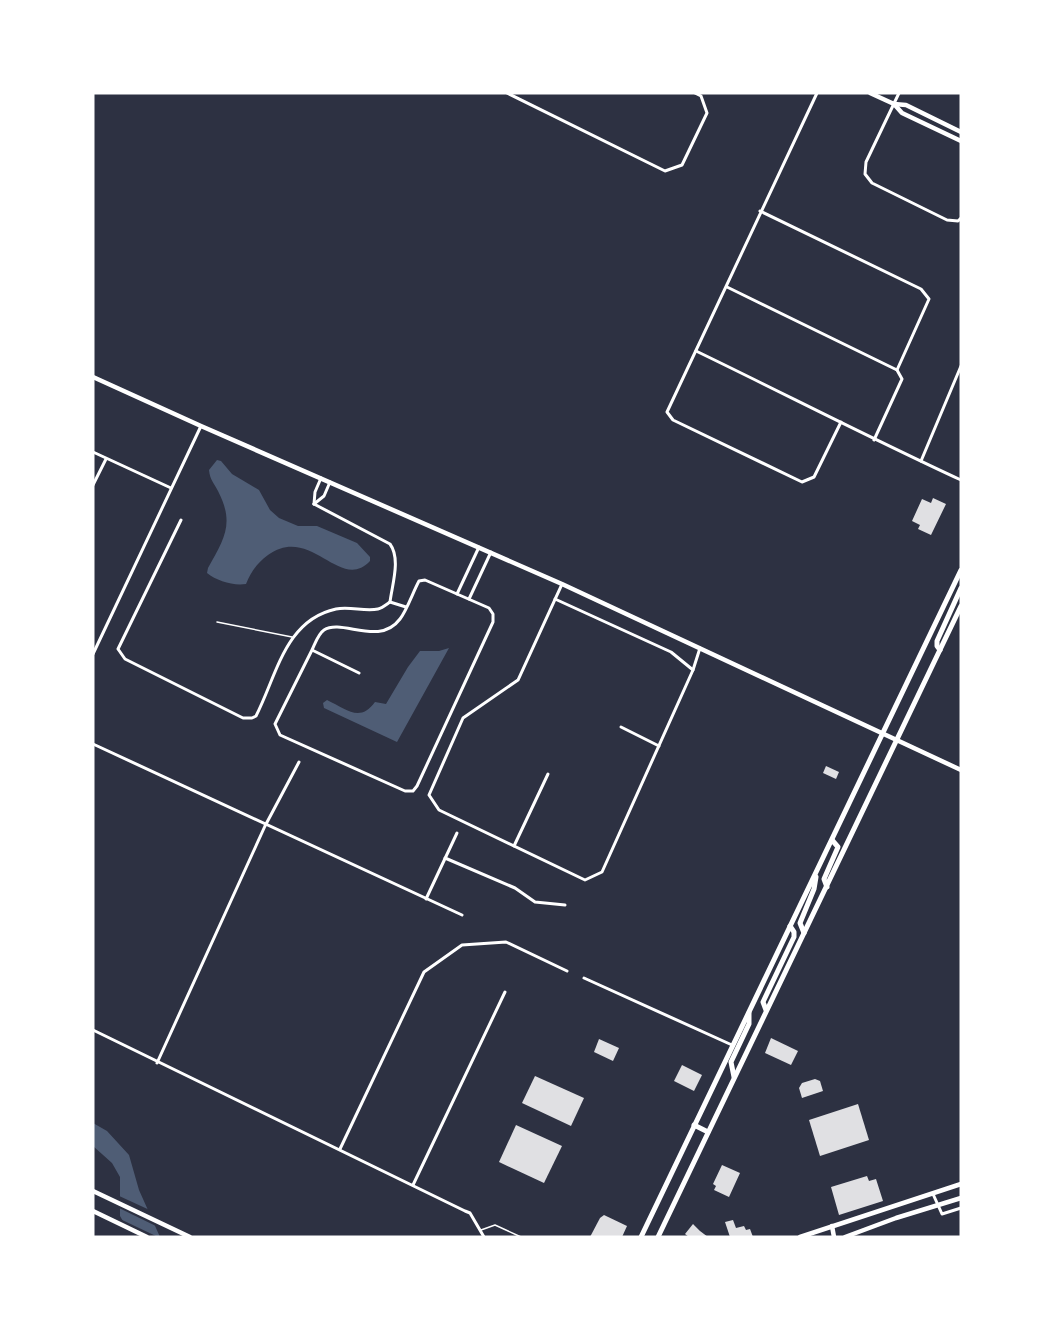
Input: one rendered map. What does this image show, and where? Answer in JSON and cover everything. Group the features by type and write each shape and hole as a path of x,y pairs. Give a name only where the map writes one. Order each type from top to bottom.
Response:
{"main road":[{"path":"641,1237 961,570"},
{"path":"940,650 937,641 961,587 956,580"},
{"path":"658,1237 961,606"},
{"path":"827,887 824,879 838,847 832,840"},
{"path":"804,933 800,923 814,890 816,872"},
{"path":"766,1010 763,1002 794,937 790,926"},
{"path":"734,1077 731,1062 749,1024 749,1011"},
{"path":"694,1125 708,1131"}],"street":[{"path":"507,93 665,171 682,165 707,113 701,96 695,93"},
{"path":"817,93 667,412 673,420 802,482 814,477 841,422"},
{"path":"870,93 894,104 906,105 961,132"},
{"path":"899,93 866,162 865,174 872,183 947,220 958,221 961,218"},
{"path":"894,104 902,113 961,141"},
{"path":"760,211 921,289 929,299 897,369"},
{"path":"727,287 897,369 902,379 874,440"},
{"path":"696,351 874,440 961,480"},
{"path":"921,462 961,366"},
{"path":"93,377 562,584 961,770"},
{"path":"93,654 201,426"},
{"path":"93,452 171,488"},
{"path":"93,485 106,459"},
{"path":"314,504 315,492 321,478"},
{"path":"314,504 324,495 330,482"},
{"path":"314,504 390,544 395,550 396,559 390,602"},
{"path":"181,520 118,649 125,659 243,718 252,718 258,712 292,638 306,623 322,612 342,608 378,609 390,602 406,607"},
{"path":"457,594 479,547"},
{"path":"469,599 491,552"},
{"path":"425,580 457,594 489,608 493,614 493,622 413,791 405,791 280,735 275,724 322,631 329,628 380,632 388,629 400,619 419,581 425,580"},
{"path":"562,584 518,680 464,718 429,795 439,810 585,879 602,872 693,670 700,648"},
{"path":"555,599 671,652 693,670"},
{"path":"312,650 359,673"},
{"path":"621,728 659,746"},
{"path":"93,744 462,915"},
{"path":"157,1063 266,826 299,762"},
{"path":"514,846 548,774"},
{"path":"426,899 457,833"},
{"path":"445,858 515,888 535,902 565,905"},
{"path":"340,1149 424,972 462,945 506,942 567,971"},
{"path":"584,978 732,1045"},
{"path":"413,1185 505,992"},
{"path":"93,1030 470,1213 484,1237"},
{"path":"800,1237 961,1184"},
{"path":"93,1191 190,1237"},
{"path":"933,1194 942,1214 961,1208"},
{"path":"844,1237 961,1198"},
{"path":"93,1211 147,1237"},
{"path":"832,1226 834,1237"}],"lane":[{"path":"218,622 292,638"},
{"path":"480,1230 495,1225 521,1237"}],"water":[{"path":"217,460 221,461 232,474 259,490 270,510 279,518 298,526 317,526 357,543 370,557 370,561 359,569 347,569 298,547 283,548 261,561 246,584 231,584 211,576 207,573 208,568 223,540 227,522 223,503 209,470"},
{"path":"449,648 397,742 324,708 323,703 327,700 358,713 364,712 375,702 386,704 420,651 439,651"},
{"path":"93,1123 107,1131 129,1155 139,1190 160,1237 132,1237 120,1216 120,1177 112,1163 93,1146"}],"pier":[{"path":"117,1195 154,1212 160,1228 117,1207"},
{"path":"118,1218 158,1237 127,1235"}],"building":[{"path":"933,498 946,504 931,535 918,529 920,525 912,521 922,499 931,503"},
{"path":"826,766 839,772 836,779 823,773"},
{"path":"771,1038 798,1051 791,1065 765,1053"},
{"path":"599,1039 619,1048 613,1061 594,1052"},
{"path":"682,1065 702,1075 694,1091 674,1081"},
{"path":"535,1076 584,1098 571,1126 522,1103"},
{"path":"815,1079 820,1081 823,1091 802,1098 799,1088 802,1083"},
{"path":"858,1104 869,1140 820,1156 809,1120"},
{"path":"516,1125 562,1146 544,1183 499,1162"},
{"path":"722,1165 740,1173 729,1197 714,1190 716,1186 713,1184"},
{"path":"867,1176 869,1181 876,1179 883,1201 839,1215 831,1187"},
{"path":"604,1215 627,1226 622,1237 590,1237"},
{"path":"733,1220 736,1228 744,1226 746,1230 750,1229 753,1237 730,1237 725,1222"},
{"path":"693,1224 708,1237 689,1237 685,1234"}]}
